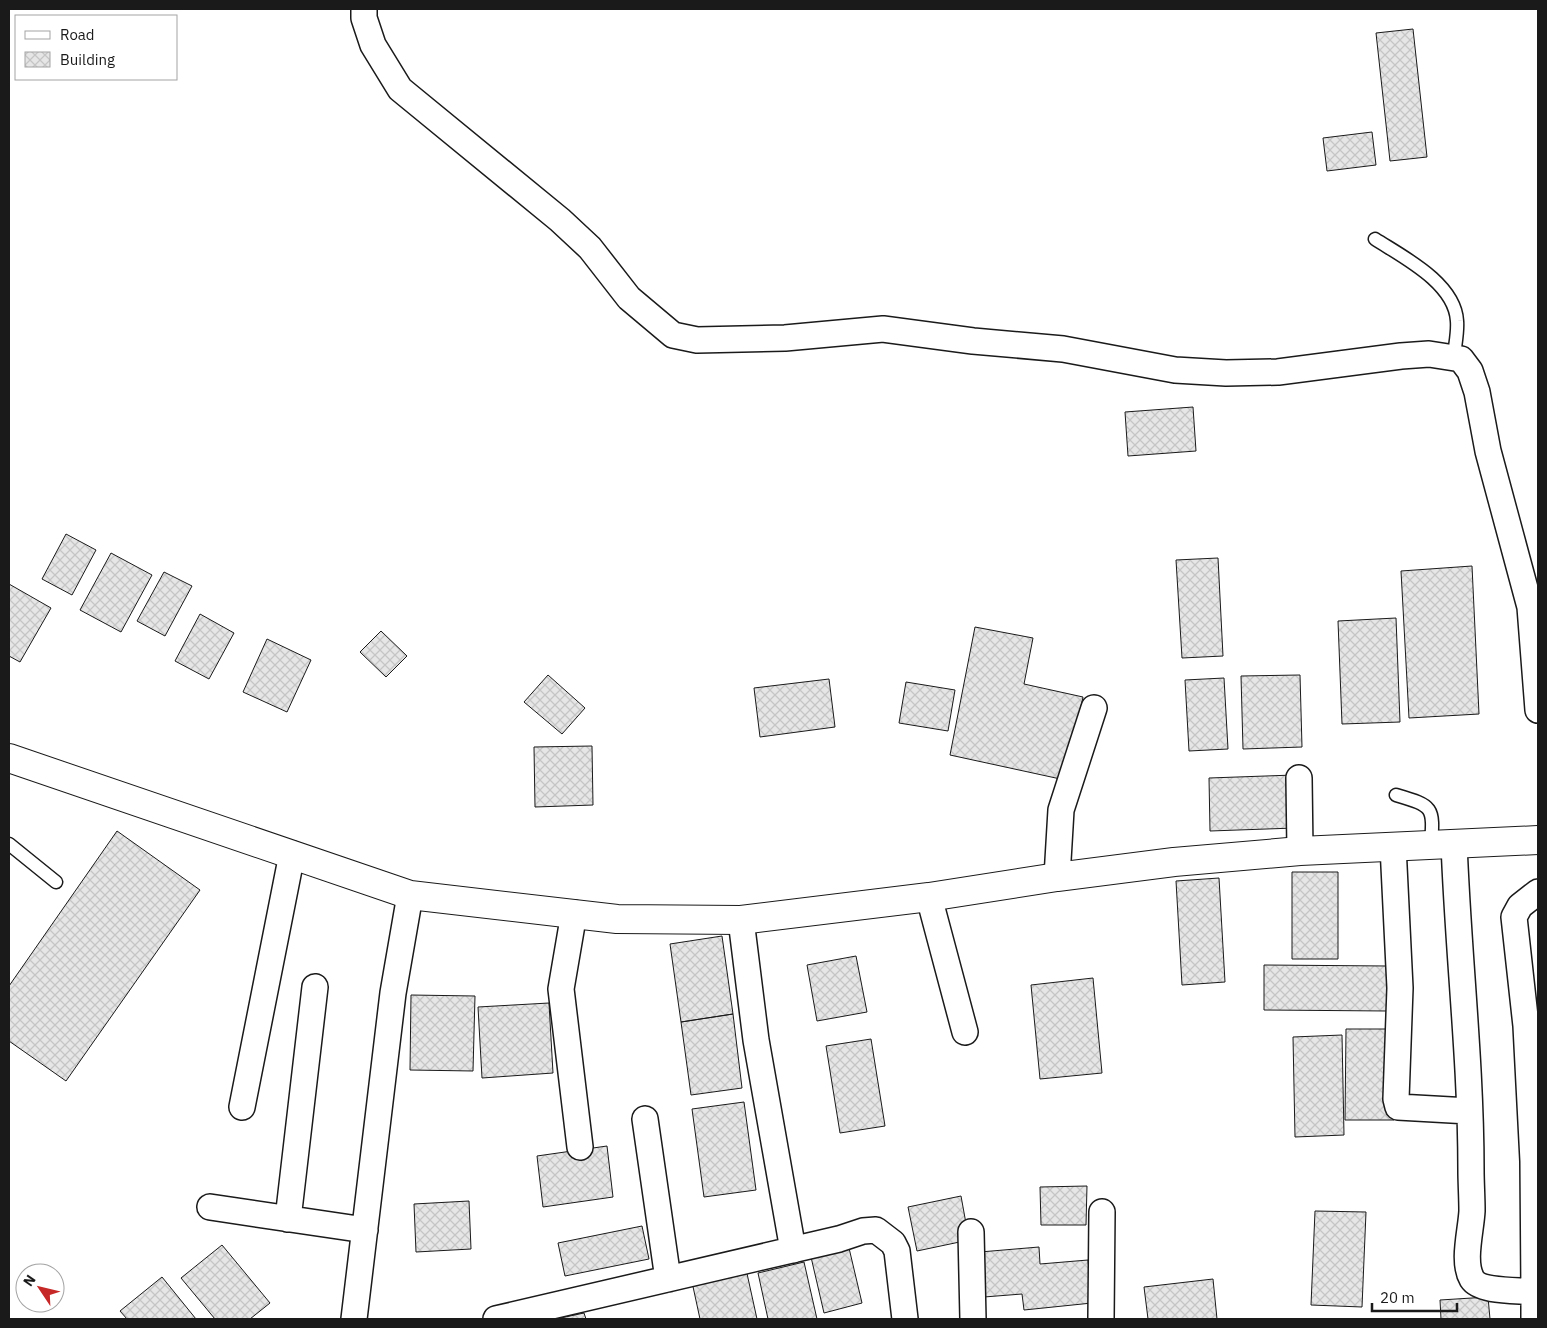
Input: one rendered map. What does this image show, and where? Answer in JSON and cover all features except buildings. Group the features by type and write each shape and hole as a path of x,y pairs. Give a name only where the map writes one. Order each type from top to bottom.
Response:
{"street":[{"path":"364,9 364,18 373,45 400,89 560,220 590,248 630,298 673,335 697,340 785,338 883,329 973,341 1063,349 1175,370 1226,372 1278,372 1401,356 1454,356 1461,359 1470,371 1477,392 1488,451 1534,607 1538,710"},
{"path":"1057,877 1061,810 1094,708"},
{"path":"9,758 410,895 617,919 741,920 929,897 1057,877 1174,862 1300,851 1538,840"},
{"path":"1299,778 1300,851"},
{"path":"1443,844 1457,936 1469,1111 1472,1202 1468,1260 1470,1273 1473,1280 1480,1286 1534,1292"},
{"path":"1393,846 1400,988 1396,1099 1398,1107 1469,1111"},
{"path":"242,1107 292,854"},
{"path":"1534,1319 1532,1142 1526,1026 1514,917 1520,906 1538,892"},
{"path":"336,1319 355,1311 393,993 410,895"},
{"path":"929,897 965,1032"},
{"path":"574,913 561,989 580,1147"},
{"path":"741,920 756,1040 793,1250"},
{"path":"288,1219 315,988"},
{"path":"645,1119 668,1279"},
{"path":"210,1207 365,1230"},
{"path":"1101,1319 1102,1212"},
{"path":"496,1319 793,1250 863,1231 876,1230 886,1236 898,1251 905,1319"},
{"path":"970,1232 973,1319"}],"lane":[{"path":"1375,239 1424,270 1447,294 1457,320 1454,356"},
{"path":"1396,795 1422,803 1429,809 1443,844"},
{"path":"9,844 56,882"}]}
